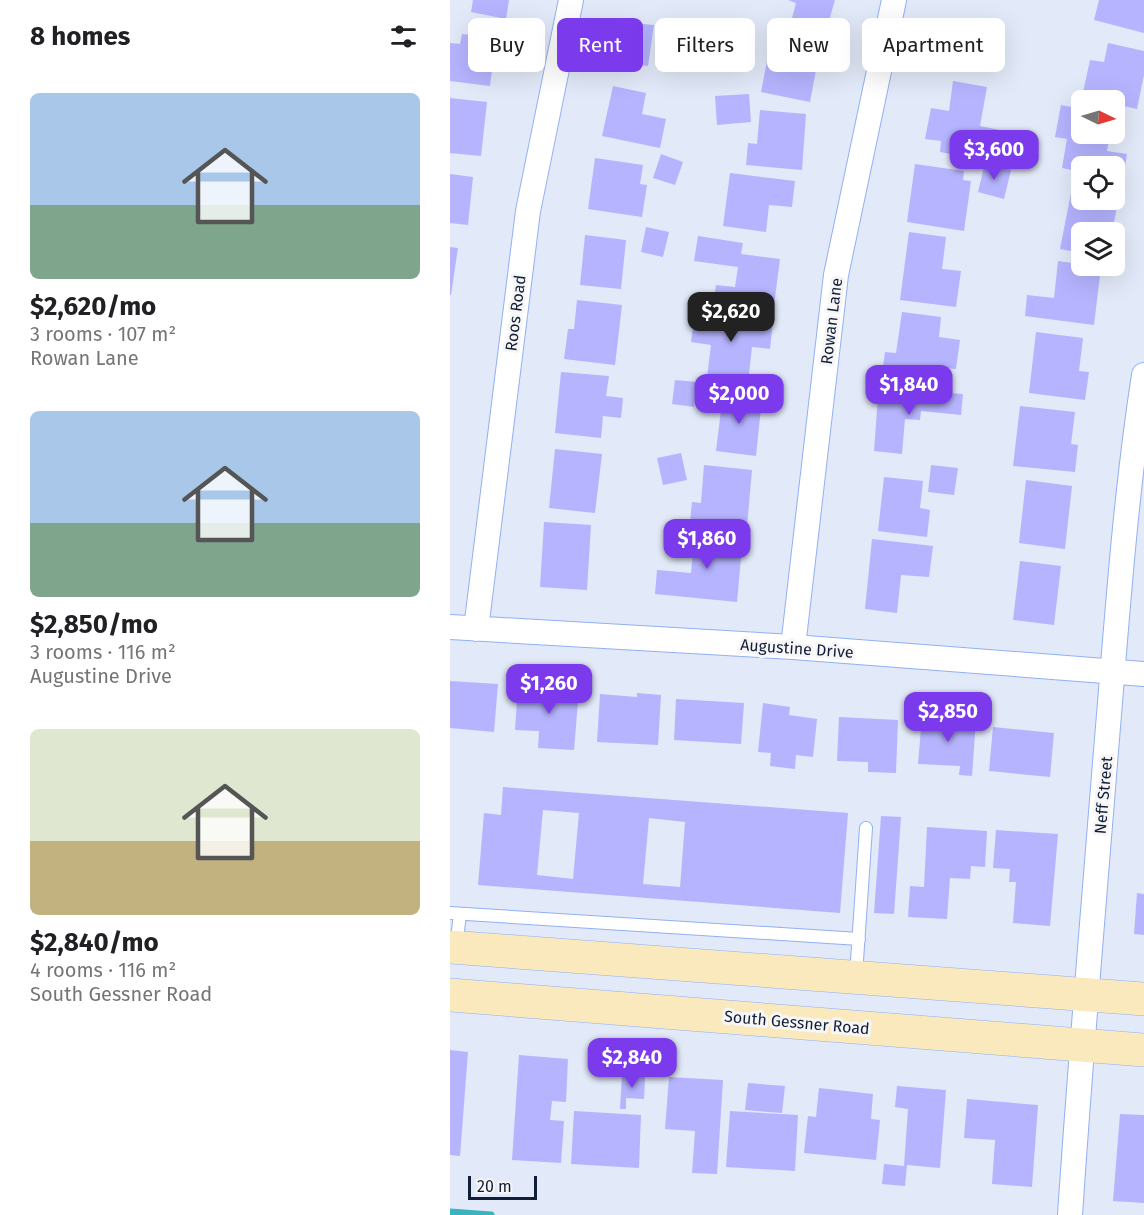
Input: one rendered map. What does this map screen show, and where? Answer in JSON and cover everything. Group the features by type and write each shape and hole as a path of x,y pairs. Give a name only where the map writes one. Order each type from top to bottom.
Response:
{"main road":[{"path":"453,947 1144,999"},
{"name":"South Gessner Road","path":"450,995 1144,1050"}],"street":[{"name":"Roos Road","path":"476,629 528,211 571,0"},
{"name":"Rowan Lane","path":"793,647 836,275 894,0"},
{"name":"Neff Street","path":"1070,1215 1081,1045 1113,671 1133,448 1144,375"},
{"name":"Augustine Drive","path":"450,627 793,647 1144,674"}],"lane":[{"path":"856,976 867,828"},
{"path":"453,947 455,913 859,939"}],"building":[{"path":"473,0 509,0 506,18 471,12"},
{"path":"788,0 835,0 830,18 792,18 796,3"},
{"path":"1099,0 1144,0 1144,33 1094,20"},
{"path":"643,24 654,25 648,66 643,65"},
{"path":"462,34 468,35 468,72 492,72 490,86 450,81 450,43 460,44"},
{"path":"1108,43 1144,51 1144,75 1137,109 1125,106 1125,90 1084,90 1090,60 1104,62"},
{"path":"767,61 767,72 816,72 810,102 761,92"},
{"path":"953,81 987,87 980,126 1010,132 1005,164 940,152 941,141 925,139 931,108 949,111"},
{"path":"613,86 646,93 642,114 666,119 660,148 602,136"},
{"path":"749,94 751,122 717,125 715,96"},
{"path":"450,98 487,102 481,156 450,153"},
{"path":"1061,105 1071,107 1071,144 1108,144 1107,151 1127,154 1125,166 1125,156 1071,156 1071,170 1062,168 1067,139 1055,137"},
{"path":"760,110 806,114 802,170 746,165 748,143 757,144"},
{"path":"661,154 683,162 675,185 653,178"},
{"path":"595,158 643,165 640,184 647,185 642,217 588,209"},
{"path":"985,163 1011,170 1004,199 978,192"},
{"path":"915,164 964,171 963,180 971,181 964,231 907,222"},
{"path":"730,173 795,181 792,207 769,205 766,232 723,226"},
{"path":"450,174 473,177 468,225 450,223"},
{"path":"1071,193 1071,210 1116,210 1114,222 1071,222 1071,251 1060,249"},
{"path":"646,227 669,232 663,257 641,252"},
{"path":"909,232 946,237 942,269 961,271 956,307 900,300"},
{"path":"585,235 626,240 621,289 580,285"},
{"path":"698,236 743,243 741,254 780,259 773,313 713,305 716,285 735,287 738,267 694,261"},
{"path":"450,247 458,248 451,295 450,295"},
{"path":"1058,261 1071,263 1071,276 1100,276 1094,325 1025,316 1027,295 1054,298"},
{"path":"577,300 622,305 615,365 564,359 568,329 574,329"},
{"path":"695,311 773,321 770,349 752,347 748,383 707,377 711,345 691,342"},
{"path":"902,312 941,317 939,337 960,340 956,369 945,368 944,382 882,374 885,352 896,353"},
{"path":"1036,332 1083,338 1079,371 1089,372 1085,400 1029,393"},
{"path":"561,372 609,376 606,396 623,398 621,418 603,416 601,438 555,433"},
{"path":"675,380 697,382 694,407 672,404"},
{"path":"924,391 963,394 961,415 921,411 920,420 905,419 902,454 874,451 878,396 923,400"},
{"path":"723,394 762,398 756,456 716,451"},
{"path":"1020,406 1075,412 1071,444 1078,445 1075,472 1013,466"},
{"path":"555,449 602,454 595,513 549,508"},
{"path":"681,453 687,480 663,485 657,458"},
{"path":"704,465 752,470 747,527 690,522 692,502 701,503"},
{"path":"931,465 958,468 954,495 928,492"},
{"path":"884,477 923,481 920,508 930,510 927,537 878,531"},
{"path":"1026,480 1072,486 1065,549 1019,543"},
{"path":"544,522 591,525 587,590 540,587"},
{"path":"695,531 743,536 737,602 655,594 657,570 691,573"},
{"path":"872,539 933,546 929,577 901,575 897,613 865,609"},
{"path":"1020,561 1061,566 1054,625 1013,620"},
{"path":"450,681 498,684 494,732 450,728"},
{"path":"518,685 579,689 574,750 538,748 539,731 515,730"},
{"path":"637,693 661,695 658,745 597,742 600,694 637,697"},
{"path":"676,699 744,703 741,744 674,740"},
{"path":"763,703 790,707 789,715 817,719 813,757 796,755 795,769 770,766 771,753 758,752"},
{"path":"922,716 976,720 972,776 959,775 960,766 918,764"},
{"path":"839,717 898,720 896,773 868,772 868,762 837,761"},
{"path":"993,727 1054,733 1050,777 989,771"},
{"path":"503,787 848,813 840,913 478,885 484,813 501,815","holes":["543,810 579,813 573,879 537,875","649,818 685,822 680,887 643,884"]},
{"path":"881,816 901,817 894,914 874,913"},
{"path":"927,827 987,831 985,867 971,866 970,879 950,878 947,919 908,917 910,886 924,887"},
{"path":"996,830 1058,834 1050,926 1013,923 1016,882 1009,882 1010,869 993,868"},
{"path":"1137,893 1144,894 1144,935 1134,934"},
{"path":"450,1050 468,1052 460,1156 450,1155"},
{"path":"519,1055 568,1059 566,1102 552,1101 550,1120 564,1121 561,1163 512,1160"},
{"path":"622,1075 645,1077 644,1099 626,1098 626,1109 620,1109"},
{"path":"669,1077 723,1080 717,1174 692,1173 695,1131 665,1129"},
{"path":"748,1083 785,1086 782,1113 745,1110"},
{"path":"897,1086 946,1090 940,1168 907,1165 905,1186 882,1184 884,1164 904,1166 908,1109 895,1107"},
{"path":"819,1088 873,1094 871,1119 880,1120 876,1160 804,1153 808,1116 816,1117"},
{"path":"967,1099 1038,1105 1032,1187 992,1184 995,1140 964,1138"},
{"path":"574,1111 641,1115 639,1168 571,1164"},
{"path":"730,1111 798,1115 795,1171 726,1167"},
{"path":"1120,1114 1144,1115 1144,1203 1113,1201"}],"waterway":[{"path":"450,1212 491,1215"}]}
